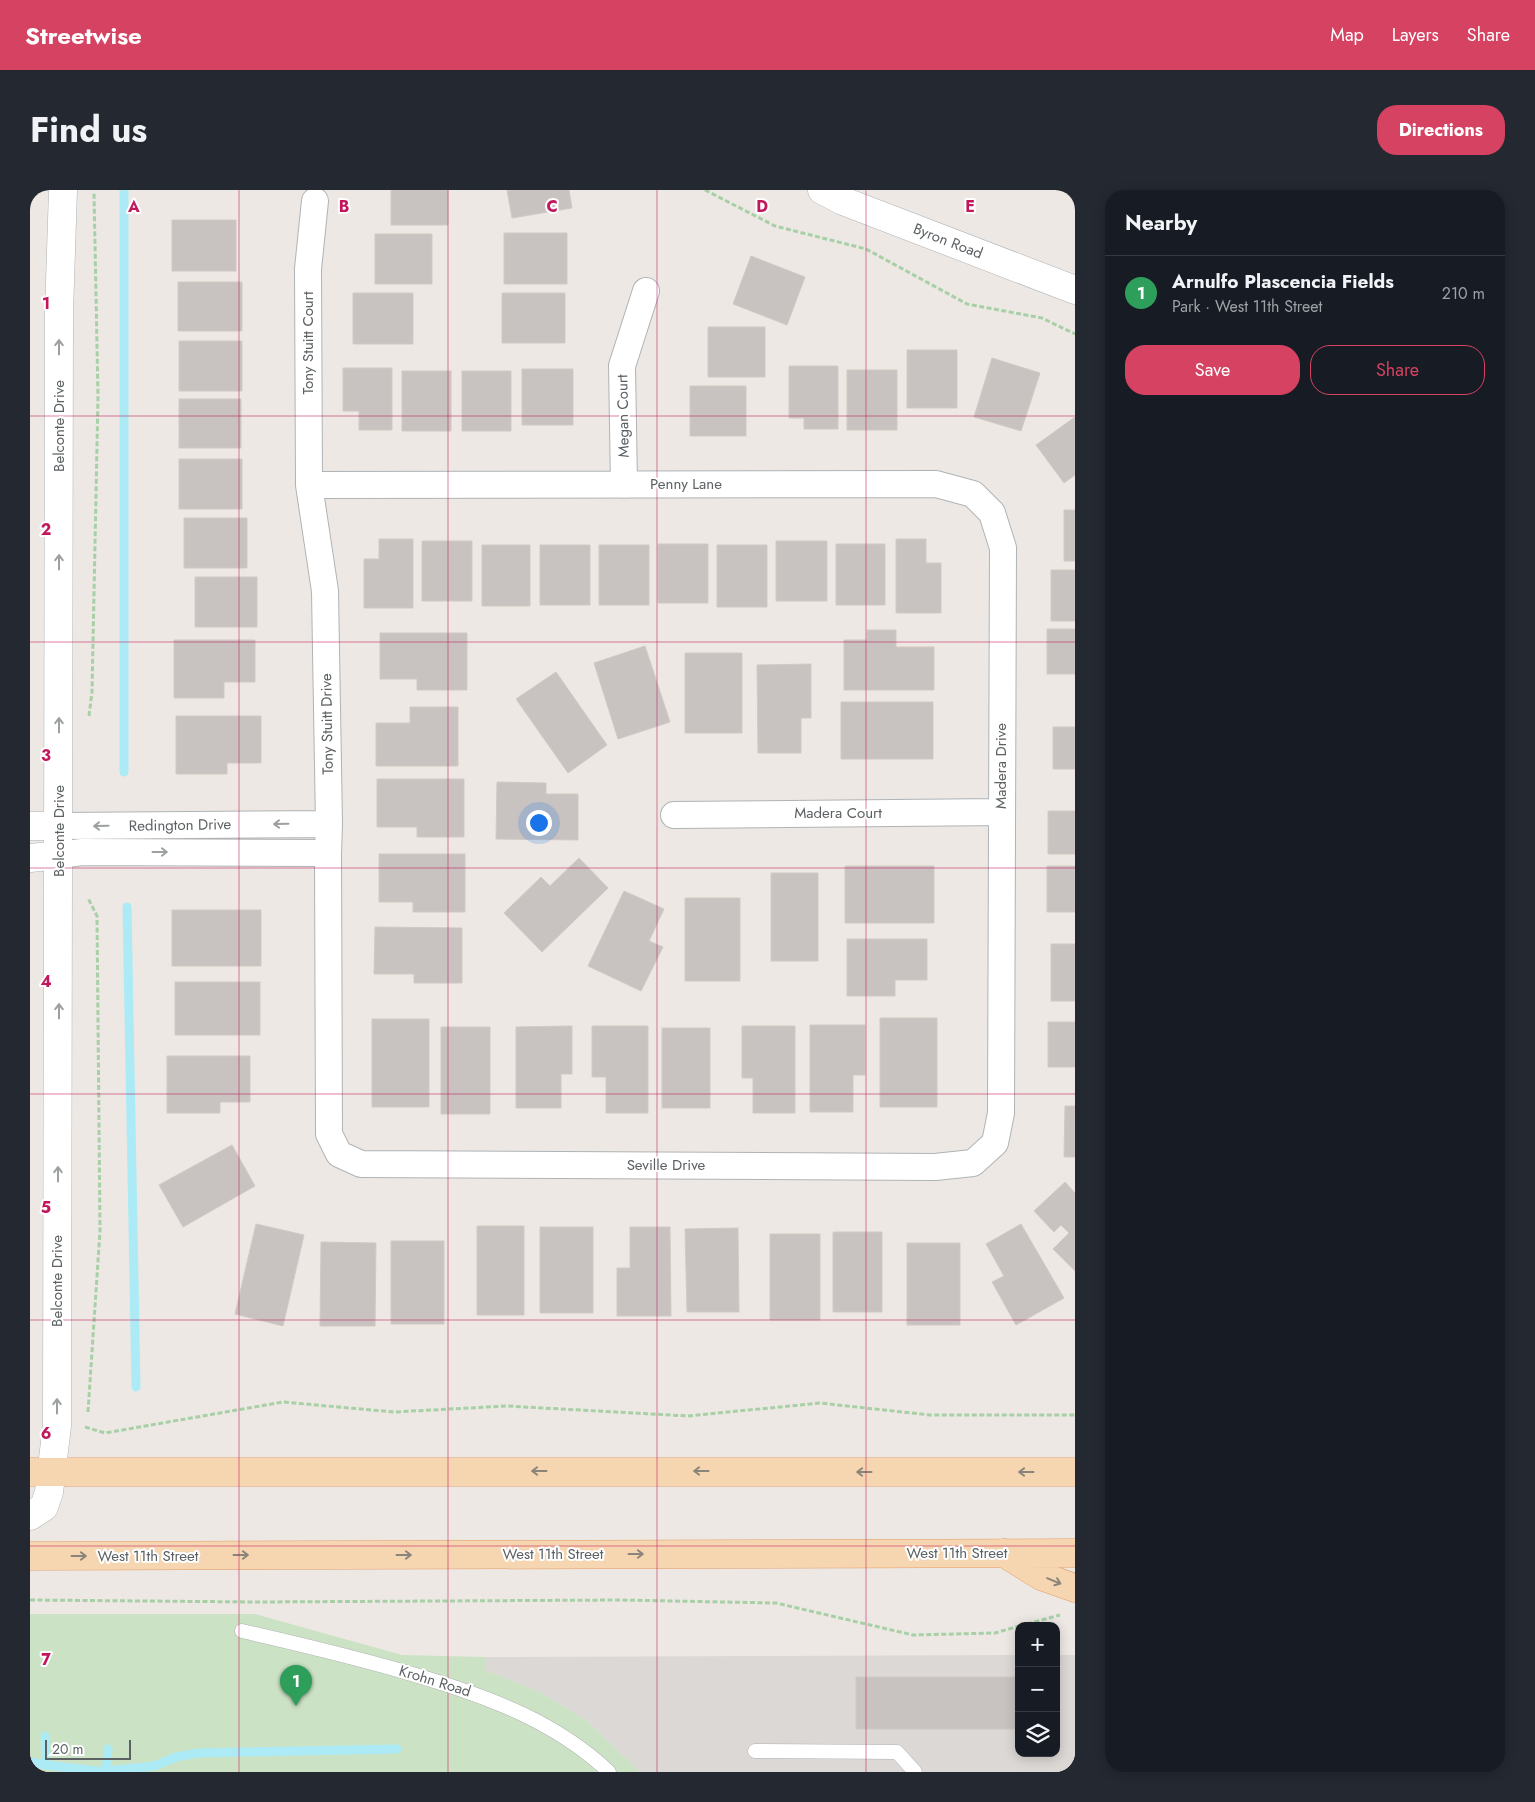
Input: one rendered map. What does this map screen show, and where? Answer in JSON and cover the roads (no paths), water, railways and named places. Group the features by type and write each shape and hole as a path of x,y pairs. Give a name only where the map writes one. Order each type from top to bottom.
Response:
{"main road":[{"name":"Belconte Drive","path":"30,1516 44,1507 49,1492 40,1472 57,1426 58,312 63,190"},
{"name":"Byron Road","path":"822,190 843,201 1075,290"},
{"name":"Redington Drive","path":"30,826 58,826"},
{"name":"Redington Drive","path":"30,858 59,855"},
{"path":"40,1472 1075,1472"},
{"path":"1004,1553 1041,1576 1075,1588"},
{"name":"West 11th Street","path":"30,1556 1075,1553"}],"street":[{"name":"Tony Stuitt Court","path":"309,484 308,269 315,201"},
{"name":"Megan Court","path":"624,484 622,366 646,291"},
{"name":"Penny Lane","path":"309,484 936,484 973,494 992,513 1003,548 1003,572"},
{"name":"Tony Stuitt Drive","path":"309,484 324,591 330,824 328,853 329,965"},
{"name":"Madera Drive","path":"1001,960 1003,572"},
{"name":"Madera Court","path":"674,815 1001,812"},
{"name":"Redington Drive","path":"58,826 330,824"},
{"name":"Redington Drive","path":"59,855 82,852 328,853"},
{"name":"Seville Drive","path":"329,965 330,1134 339,1154 361,1164 935,1167 973,1162 995,1143 1001,1113 1001,960"}],"lane":[{"name":"Krohn Road","path":"242,1632 358,1658 478,1694 540,1721 598,1761 609,1772"},
{"path":"755,1751 897,1752 915,1772"}],"waterway":[{"path":"124,190 124,772"},
{"path":"127,907 136,1387"},
{"path":"45,1736 46,1765 106,1772"},
{"path":"108,1749 106,1771 154,1766 176,1757 198,1753 397,1749"},
{"path":"30,1762 46,1765"}],"place":[{"name":"Arnulfo Plascencia Fields","path":"296,1706"}]}
